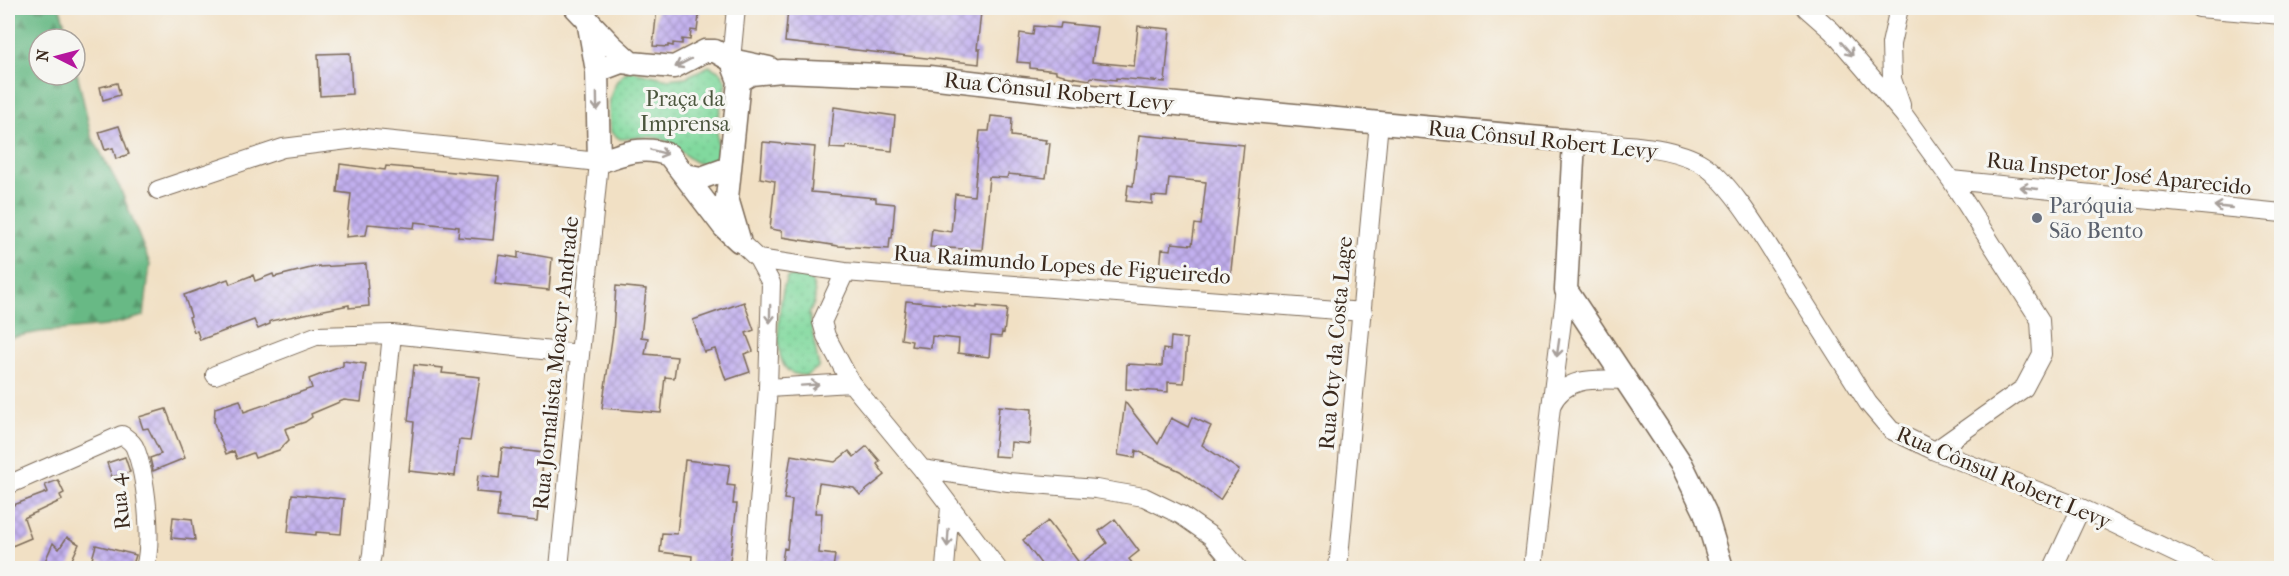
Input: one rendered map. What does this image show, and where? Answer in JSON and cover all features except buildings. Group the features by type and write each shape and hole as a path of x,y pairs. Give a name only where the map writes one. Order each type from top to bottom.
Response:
{"street":[{"path":"736,8 731,60 739,81 727,198 739,241"},
{"path":"1806,8 1832,31 1904,115 1951,180 2040,320 2042,354 2024,388 1935,450"},
{"path":"1899,8 1891,44 1892,79 1904,115"},
{"path":"2199,8 2282,15"},
{"path":"582,14 632,64"},
{"path":"582,14 597,71 599,162"},
{"path":"597,71 621,62 674,67 705,51 715,51 731,60"},
{"name":"Rua Cônsul Robert Levy","path":"731,60 782,71"},
{"name":"Rua Cônsul Robert Levy","path":"739,81 751,74 782,71 929,77 1093,96 1637,145 1682,155 1698,161 1712,171 1746,212 1868,403 1891,430 2080,508 2208,568"},
{"name":"Rua Oty da Costa Lage","path":"1338,568 1379,122"},
{"path":"597,134 624,152"},
{"path":"158,190 283,148 364,138 599,162 624,152 656,150 669,155 724,227 758,259 771,283 768,388 754,568"},
{"path":"1533,568 1566,290 1574,141"},
{"name":"Rua Jornalista Moacyr Andrade","path":"559,568 599,162"},
{"path":"685,175 701,178 729,168"},
{"name":"Rua Inspetor José Aparecido","path":"1951,180 2282,213"},
{"name":"Rua Raimundo Lopes de Figueiredo","path":"758,259 844,272 1363,312"},
{"path":"844,272 822,322 826,336 852,383 922,469 997,568"},
{"path":"1566,290 1670,446 1695,488 1705,512 1718,562"},
{"path":"369,568 392,334"},
{"path":"215,375 316,336 392,334 580,354"},
{"path":"1551,407 1556,394 1573,384 1596,379 1626,380"},
{"path":"768,388 852,383"},
{"name":"Rua 4","path":"8,485 122,435 134,445 146,491 148,556 145,568"},
{"path":"922,469 1008,482 1096,489 1144,497 1181,515 1211,536 1238,568"},
{"path":"945,568 950,507"},
{"path":"2054,568 2080,508"}],"green space":[{"path":"8,8 60,8 66,27 27,27 27,87 80,87 91,135 120,188 150,264 144,316 106,326 40,332 8,338"},
{"name":"Praça da Imprensa","path":"709,66 722,73 726,83 717,124 718,159 713,165 697,163 670,143 658,138 620,139 611,132 610,97 616,82 629,70 668,79 686,77"},
{"path":"809,276 815,294 814,304 809,313 819,367 806,376 787,370 779,349 780,309 784,285 787,277"}],"place":[{"name":"Paróquia São Bento","path":"2037,218"}]}
